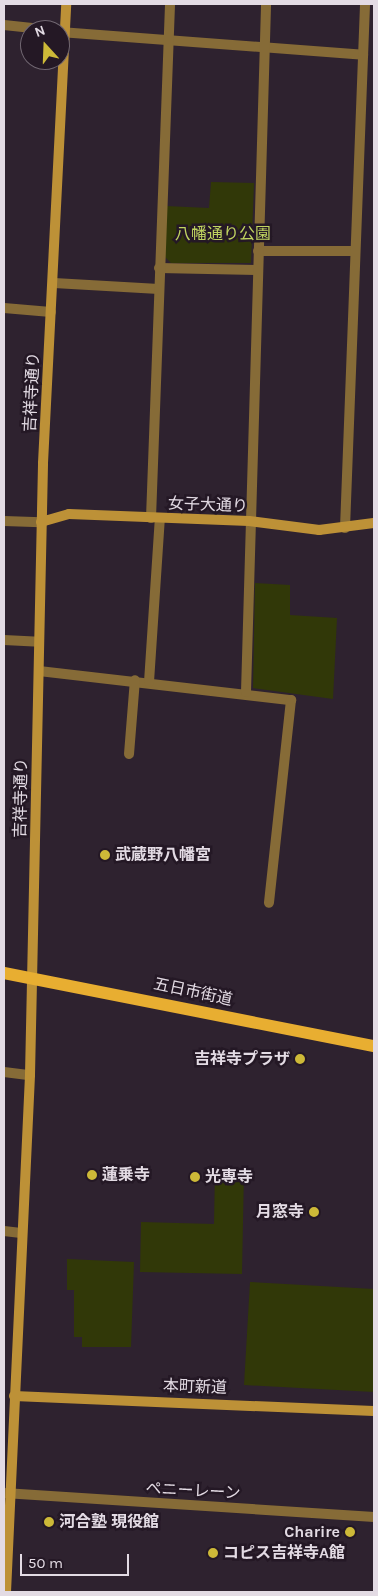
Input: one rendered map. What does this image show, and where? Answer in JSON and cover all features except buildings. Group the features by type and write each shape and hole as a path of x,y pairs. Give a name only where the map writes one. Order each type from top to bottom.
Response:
{"main road":[{"name":"吉祥寺通り","path":"64,20 66,4"},
{"name":"吉祥寺通り","path":"6,1592 7,1494 14,1396 30,1075 41,522 54,283 61,70"},
{"name":"女子大通り","path":"41,522 69,514 250,521 319,530 374,523"},
{"name":"五日市街道","path":"4,972 374,1046"},
{"name":"本町新道","path":"14,1396 374,1411"}],"street":[{"path":"149,682 155,518 158,289 170,4"},
{"path":"246,692 266,4"},
{"path":"345,528 352,251 365,4"},
{"path":"4,25 20,27"},
{"path":"70,34 363,55"},
{"path":"258,251 352,251"},
{"path":"159,268 257,270"},
{"path":"54,283 158,289"},
{"path":"4,308 51,312"},
{"path":"4,521 41,522"},
{"path":"4,640 40,642"},
{"path":"39,671 246,692 291,700 269,903"},
{"path":"129,754 135,680"},
{"path":"4,1072 30,1075"},
{"path":"4,1231 21,1233"},
{"name":"ペニーレーン","path":"7,1494 374,1518"}],"green space":[{"name":"八幡通り公園","path":"211,182 254,183 251,263 171,263 165,257 166,206 209,208"},
{"path":"255,583 290,585 290,615 337,618 333,699 253,688"},
{"path":"215,1169 244,1170 242,1274 140,1272 141,1222 214,1224"},
{"path":"67,1259 134,1262 131,1347 82,1347 82,1337 74,1337 74,1290 67,1290"},
{"path":"250,1282 374,1289 374,1392 244,1385"}],"place":[{"name":"武蔵野八幡宮","path":"105,855"},
{"name":"吉祥寺プラザ","path":"300,1059"},
{"name":"蓮乗寺","path":"92,1175"},
{"name":"光専寺","path":"195,1177"},
{"name":"月窓寺","path":"314,1212"},
{"name":"河合塾 現役館","path":"49,1522"},
{"name":"Charire","path":"350,1532"},
{"name":"コピス吉祥寺A館","path":"213,1553"}]}
